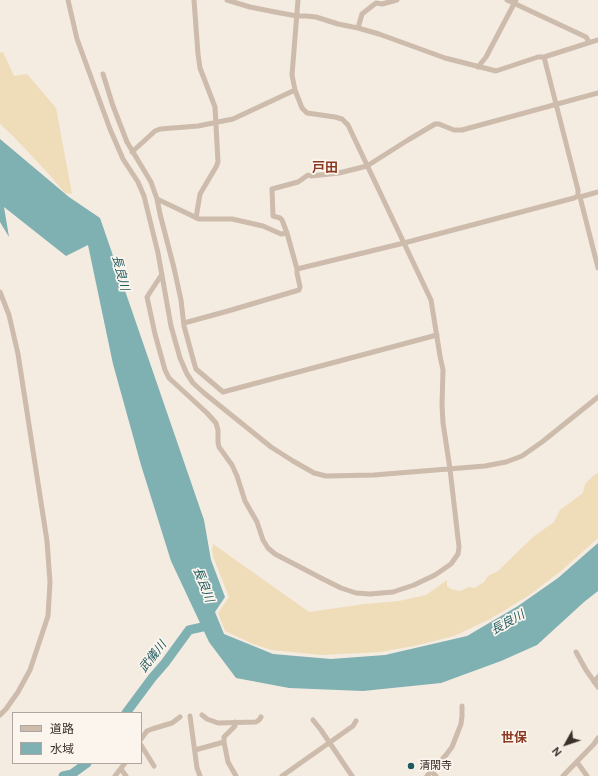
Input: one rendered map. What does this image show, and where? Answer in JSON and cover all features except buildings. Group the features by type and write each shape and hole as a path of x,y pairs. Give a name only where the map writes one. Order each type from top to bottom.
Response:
{"street":[{"path":"68,0 77,39 110,129 123,159 138,182 144,196 158,253 171,326 180,358 193,383 271,447 314,473 326,476 374,475 485,466 506,462 522,456 542,442 598,397"},
{"path":"194,0 200,68 215,107 218,162 200,194 196,218"},
{"path":"227,0 250,7 296,16 316,17 358,28 445,58 496,71 598,40"},
{"path":"162,274 147,297 165,370 169,378 207,412 216,423 219,447 238,476 245,501 257,522 268,548 276,554 321,578 356,594 393,592 428,579 451,564 458,554 459,547 443,423 443,370 431,300 348,125 342,119 307,113 302,108 295,90 292,75 298,0"},
{"path":"358,28 362,14 376,3 382,4 397,0"},
{"path":"506,0 516,2 586,37 589,42"},
{"path":"478,67 486,58 516,2"},
{"path":"544,57 598,268"},
{"path":"102,74 127,142 151,182 157,199 181,300 184,326 196,369 223,392 437,335"},
{"path":"132,152 156,130 198,126 233,119 295,90"},
{"path":"184,323 228,312 299,290 300,287 297,269 287,233 282,220 273,216 272,189 298,182 308,175 339,173 367,166 435,124 439,124 454,130 462,130 598,93"},
{"path":"297,269 404,243 598,192"},
{"path":"157,199 199,219 232,219 263,226 282,234 287,233"},
{"path":"0,292 9,315 18,354 47,541 50,582 48,616 30,670 18,692 0,715"},
{"path":"576,652 598,687"},
{"path":"594,682 598,677"},
{"path":"436,776 429,774 452,747 461,724 462,706"},
{"path":"202,715 207,719 218,723 256,722 261,717"},
{"path":"190,716 197,768 200,776"},
{"path":"142,738 147,731 172,723 180,717"},
{"path":"313,720 330,742 352,776"},
{"path":"283,776 353,726 356,721"},
{"path":"235,722 235,726 224,737 224,742 228,762 236,776"},
{"path":"563,776 598,738"},
{"path":"195,750 224,742"},
{"path":"142,747 154,766"},
{"path":"577,762 587,776"},
{"path":"115,776 124,764"},
{"path":"121,768 126,776"}],"sand":[{"path":"3,52 14,76 27,74 56,108 72,194 65,193 47,172 0,124 0,53"},
{"path":"598,473 598,538 561,571 528,596 490,619 454,636 414,646 380,652 321,655 272,650 253,644 225,631 218,613 229,597 214,559 212,551 213,544 309,612 399,601 426,595 447,580 447,586 451,589 460,591 469,587 475,588 484,582 488,576 498,571 533,537 554,522 560,510 583,493 585,484"}],"water":[{"name":"長良川","path":"0,139 69,197 100,218 204,520 211,560 225,597 215,612 224,634 273,654 331,659 385,655 467,636 518,606 558,578 598,543 598,591 537,645 501,661 441,683 363,691 289,688 236,678 209,642 171,561 141,465 113,364 88,245 66,256 4,207 9,237 0,222"}],"waterway":[{"name":"武儀川","path":"127,712 189,630 207,626"},
{"name":"武儀川","path":"63,776 72,774 86,764"}],"place":[{"name":"清閑寺","path":"411,766"}],"district":[{"name":"戸田","path":"325,169"},
{"name":"世保","path":"514,739"}]}
